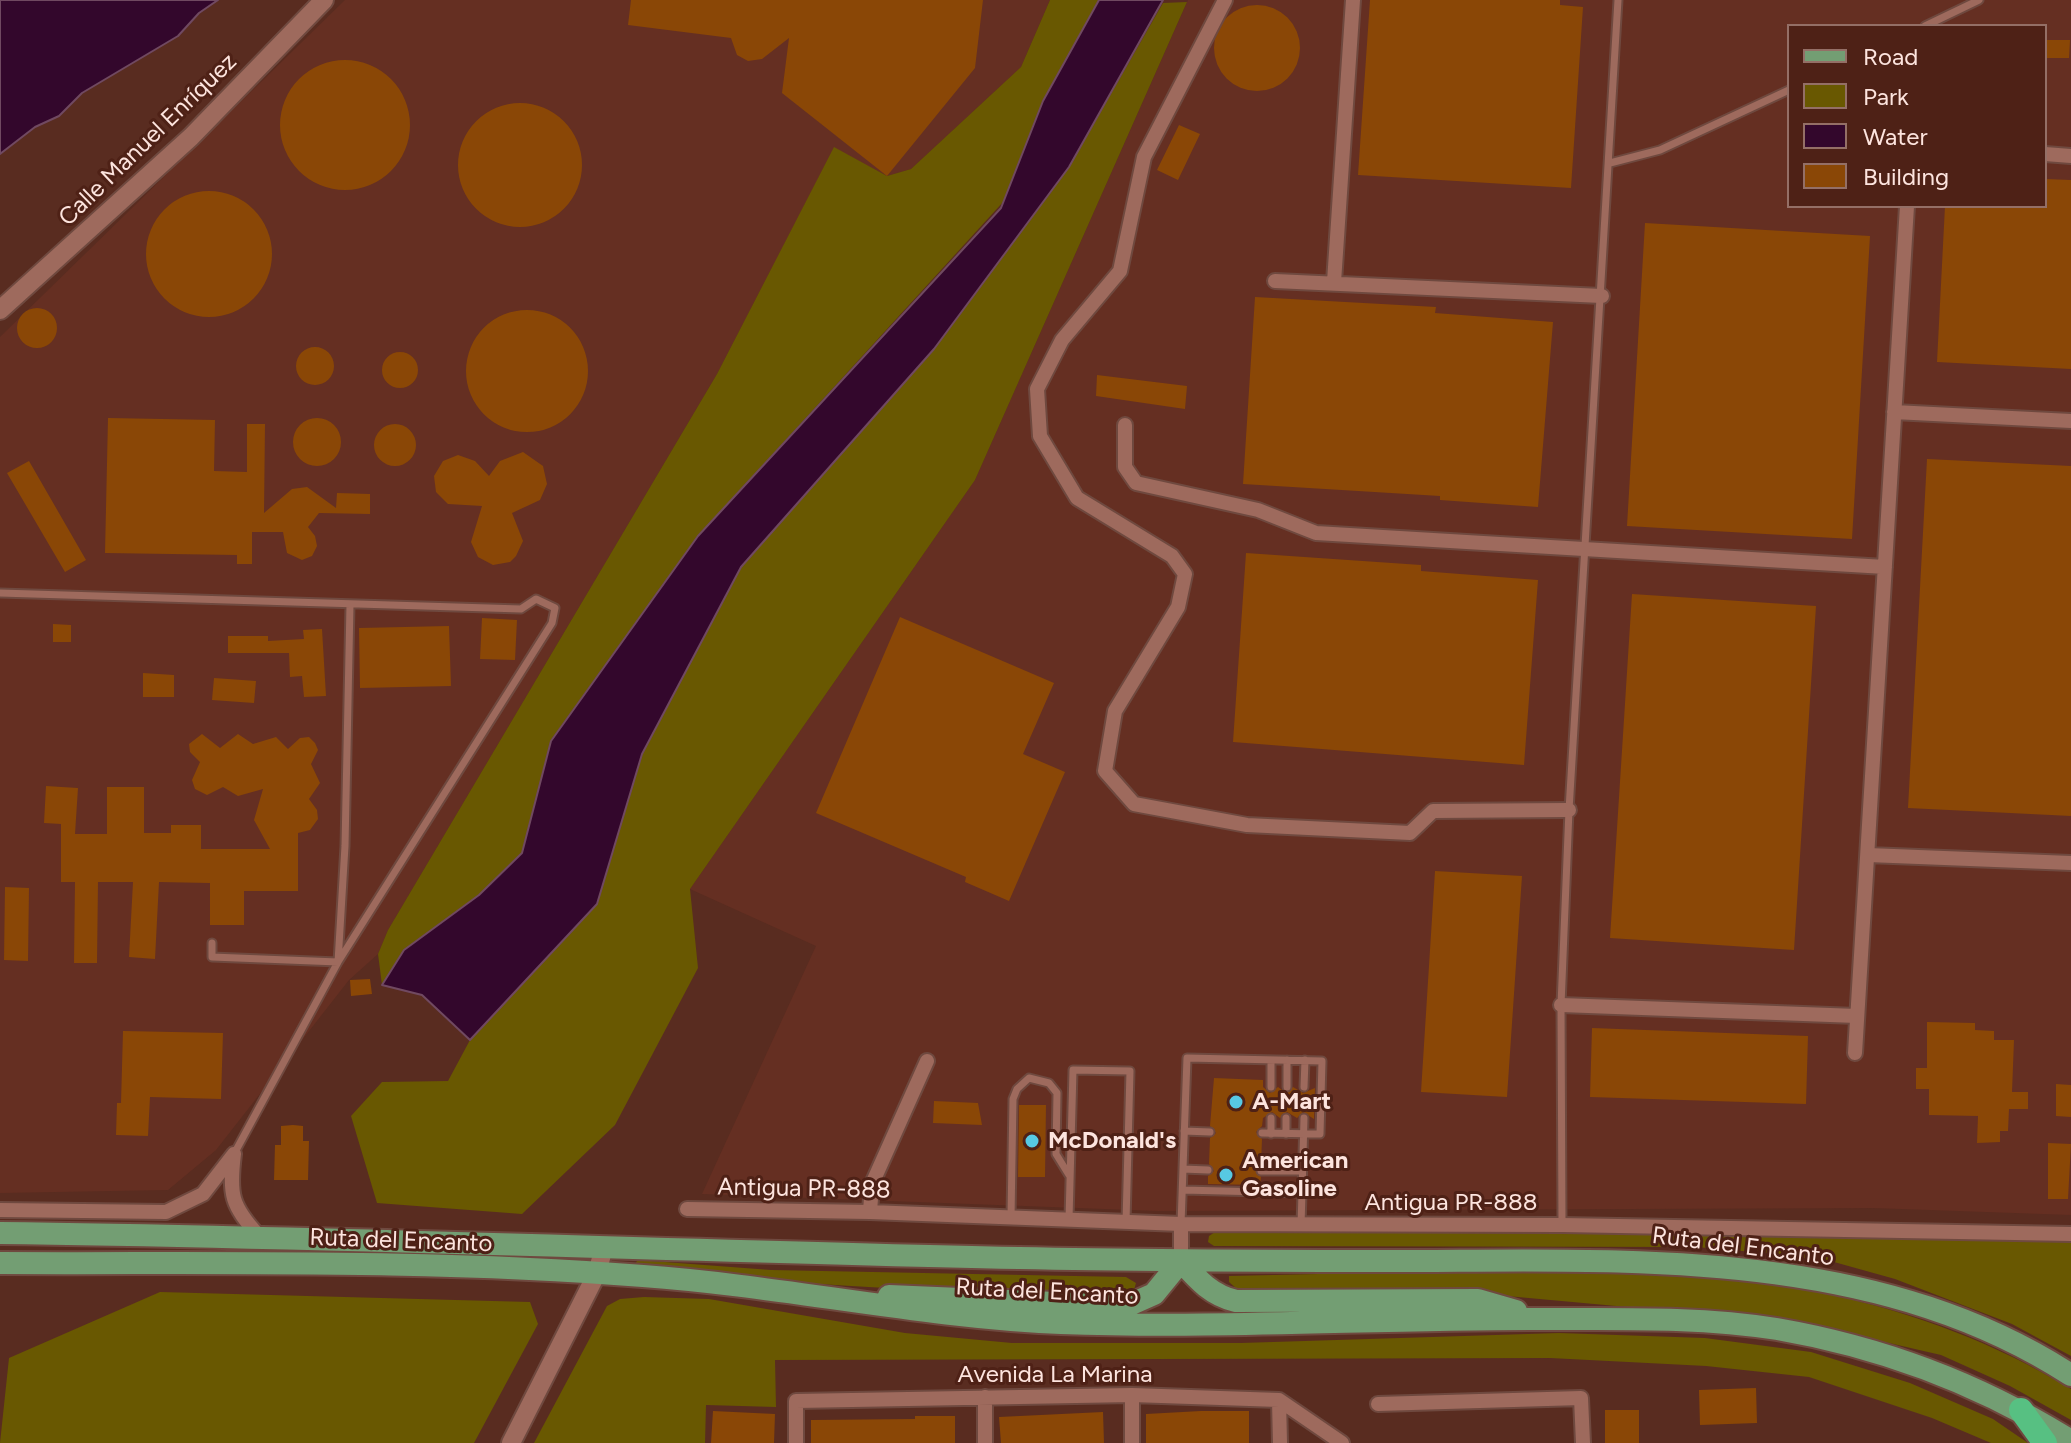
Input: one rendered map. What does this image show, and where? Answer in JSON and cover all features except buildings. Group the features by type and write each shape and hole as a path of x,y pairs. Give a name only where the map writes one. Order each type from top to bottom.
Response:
{"highway":[{"path":"2021,1410 2045,1443"}],"main road":[{"name":"Ruta del Encanto","path":"0,1233 259,1236 1181,1261 1681,1262 1773,1272 1865,1289 1994,1335 2071,1375"},
{"path":"832,1301 908,1295 1127,1306 1154,1294 1181,1261 1202,1285 1221,1297 1236,1301 1478,1300 1541,1319"},
{"name":"Ruta del Encanto","path":"0,1263 278,1264 597,1273 706,1282 832,1301 1062,1323 1541,1319 1705,1321 1776,1329 1851,1346 1930,1370 2021,1410 2071,1441"}],"street":[{"name":"Calle Manuel Enríquez","path":"0,310 191,137 324,0"},
{"path":"1225,0 1144,157 1120,271 1062,340 1037,389 1040,436 1077,498 1172,556 1185,574 1178,607 1115,711 1105,771 1134,804 1247,825 1410,833 1433,811 1569,810"},
{"path":"1334,282 1353,0"},
{"path":"2047,154 2071,156"},
{"path":"1855,1053 1907,208"},
{"path":"1275,281 1602,296"},
{"path":"1894,412 2071,421"},
{"path":"1125,425 1125,467 1136,483 1258,510 1316,533 1885,567"},
{"path":"1868,855 2071,863"},
{"path":"1561,1005 1857,1016"},
{"path":"870,1212 872,1184 927,1061"},
{"path":"0,1210 166,1212 203,1194 234,1154"},
{"path":"234,1154 230,1190 237,1211 259,1236"},
{"name":"Antigua PR-888","path":"687,1209 870,1212 1181,1224 1562,1225 2071,1234"},
{"path":"1181,1224 1181,1261"},
{"path":"511,1443 597,1273 604,1247"},
{"path":"1132,1395 1132,1443"},
{"name":"Avenida La Marina","path":"796,1443 796,1401 1132,1395 1279,1400"},
{"path":"985,1397 985,1443"},
{"path":"1378,1404 1581,1398 1583,1443"},
{"path":"1279,1400 1280,1443"},
{"path":"1279,1400 1342,1443"}],"lane":[{"path":"1562,1225 1561,1005 1569,810 1618,0"},
{"path":"1929,24 1979,0"},
{"path":"1610,163 1660,150 1787,91"},
{"path":"0,593 521,609 536,599 555,608 552,623 338,962 234,1154"},
{"path":"338,962 345,846 350,605"},
{"path":"212,943 212,957 338,962"},
{"path":"1181,1224 1187,1058 1322,1061 1320,1134 1266,1133 1271,1118"},
{"path":"1271,1060 1271,1087"},
{"path":"1287,1060 1287,1087"},
{"path":"1304,1087 1305,1060"},
{"path":"1069,1220 1073,1070 1130,1071 1126,1222"},
{"path":"1011,1217 1013,1099 1029,1078 1049,1083 1057,1093 1056,1154 1070,1177"},
{"path":"1286,1118 1286,1134"},
{"path":"1301,1225 1304,1118"},
{"path":"1184,1131 1210,1132"},
{"path":"1183,1169 1208,1170"},
{"path":"1261,1171 1302,1171"},
{"path":"1183,1190 1302,1193"}],"shaded area":[{"path":"345,0 1050,0 1021,67 911,169 887,176 834,148 717,374 388,930 378,954 349,980 216,1150 168,1190 0,1193 0,337"},
{"path":"1188,0 2071,0 2071,1215 1873,1208 1158,1211 702,1194 816,946 690,889 975,480"}],"green space":[{"path":"1050,0 1099,0 1043,101 1004,201 698,536 551,740 522,853 479,895 404,950 382,985 378,954 388,930 717,374 834,147 887,176 911,169 1021,67"},
{"path":"1187,2 975,480 690,889 698,968 615,1125 522,1214 377,1203 351,1116 382,1082 448,1081 470,1040 597,904 642,754 741,567 934,349 1069,167 1163,3"},
{"path":"1215,1232 1693,1234 2071,1242 2071,1356 2012,1324 1895,1279 1834,1262 1696,1247 1214,1246 1208,1242 1209,1236"},
{"path":"638,1260 771,1270 1126,1277 1136,1283 1132,1297 944,1291 820,1284 632,1267"},
{"path":"1582,1268 1710,1275 1835,1296 1896,1312 1956,1332 2014,1358 2071,1389 2071,1420 2010,1386 1941,1355 1802,1323 1463,1292 1256,1297 1229,1282 1229,1276"},
{"path":"160,1292 530,1302 538,1324 474,1443 0,1443 9,1358"},
{"path":"620,1299 709,1299 905,1333 1012,1343 1241,1343 1559,1333 1705,1338 1811,1352 1910,1383 1993,1419 2028,1443 1991,1443 1932,1418 1809,1377 1706,1366 1550,1358 775,1360 776,1407 706,1405 705,1443 534,1443 607,1306"}],"water":[{"path":"0,0 218,0 199,13 178,36 82,93 59,116 35,127 0,154"},
{"path":"1099,0 1163,0 1069,167 934,349 741,567 642,754 597,904 470,1040 422,995 382,985 404,950 479,895 522,853 551,741 698,536 1001,208 1043,101"}],"place":[{"name":"A-Mart","path":"1236,1102"},
{"name":"McDonald's","path":"1032,1141"},
{"name":"American Gasoline","path":"1226,1175"}]}
